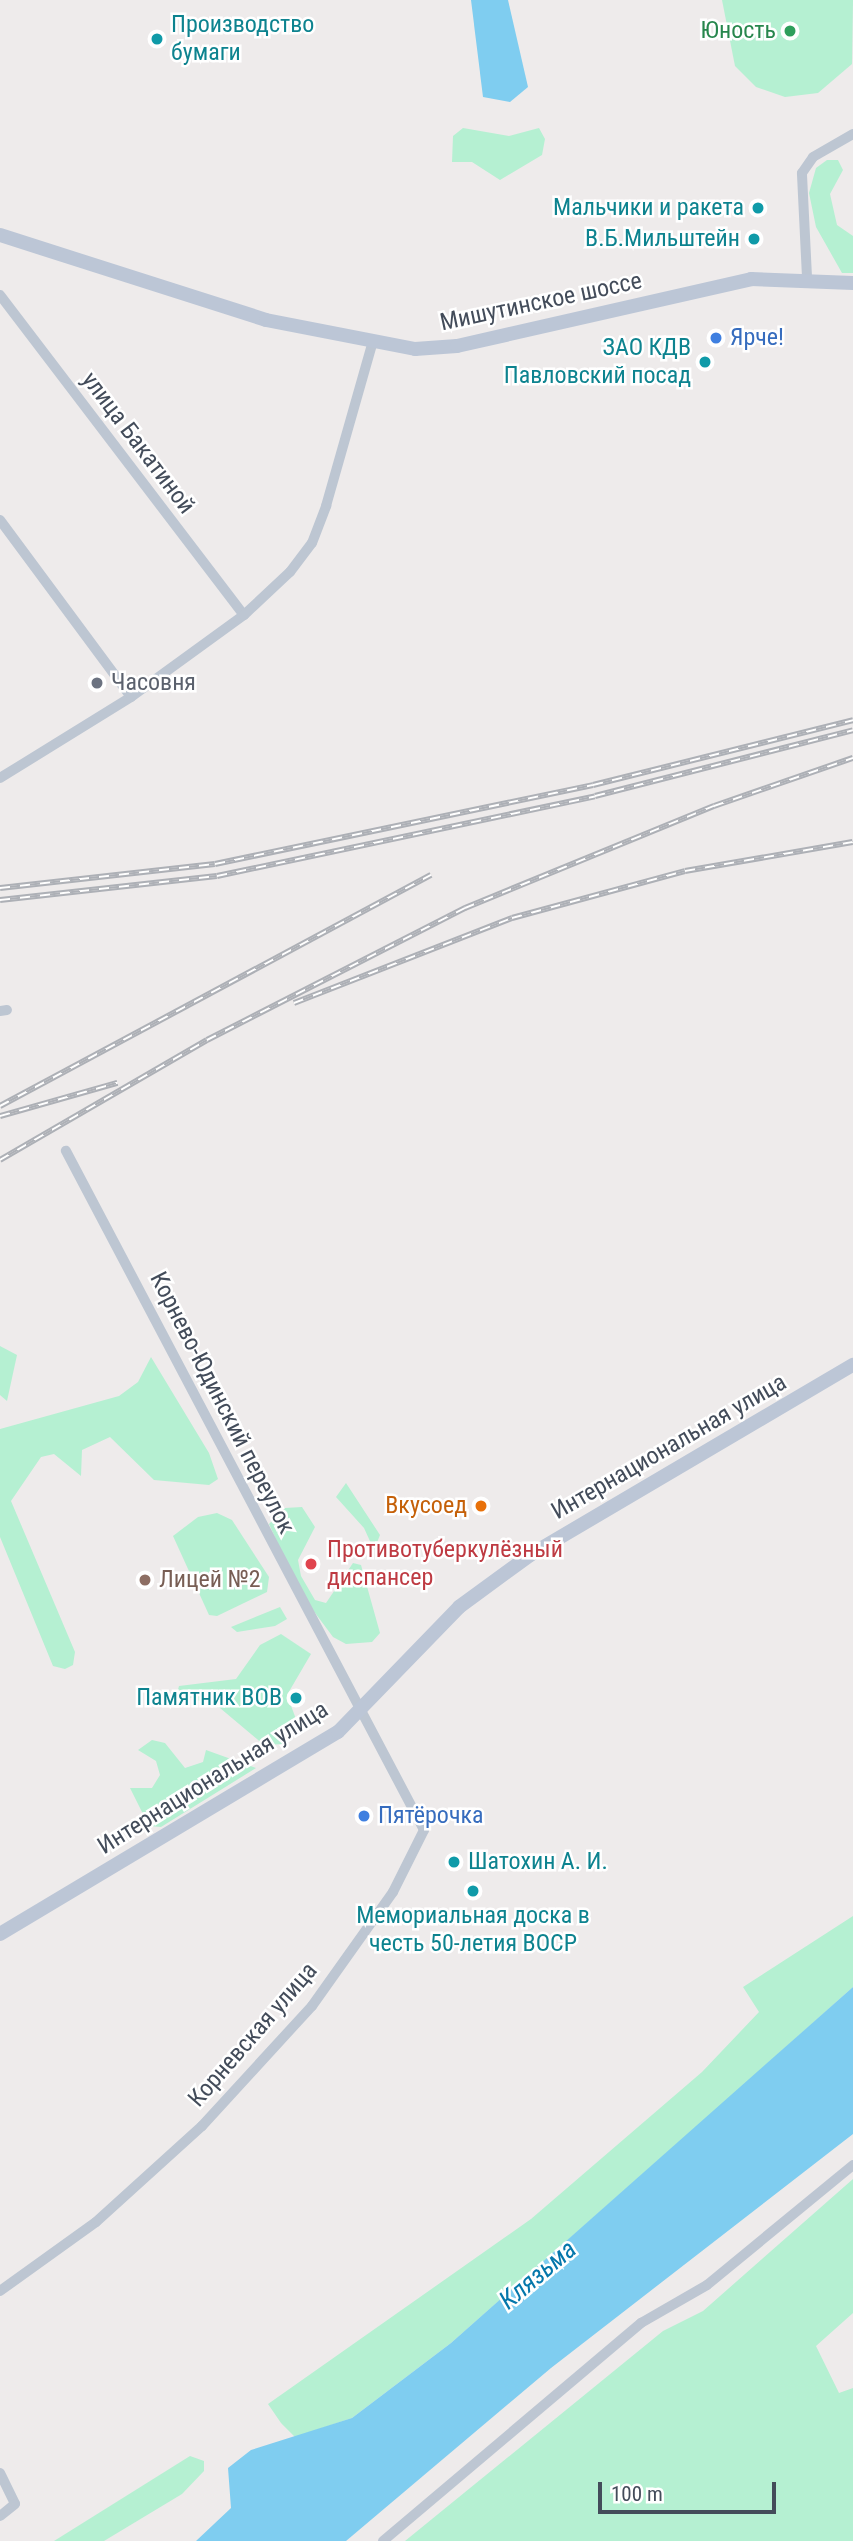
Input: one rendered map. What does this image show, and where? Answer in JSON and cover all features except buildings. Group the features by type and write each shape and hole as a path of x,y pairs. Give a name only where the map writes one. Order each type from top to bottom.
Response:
{"street":[{"path":"807,277 802,173 813,157 853,134"},
{"name":"Мишутинское шоссе","path":"0,236 266,320 372,344 457,346 751,279 807,277 853,283"},
{"name":"улица Бакатиной","path":"0,295 243,615"},
{"path":"0,764 4,776 131,697 243,615 312,543 372,344"},
{"path":"0,520 131,697"},
{"name":"Корнево-Юдинский переулок","path":"66,1152 358,1712"},
{"name":"Интернациональная улица","path":"0,1934 338,1732 459,1607 530,1555 853,1365"},
{"name":"Корневская улица","path":"0,2291 96,2222 202,2126 312,2006 393,1892 424,1829 358,1712"},
{"path":"383,2541 641,2323 707,2285 853,2165"},
{"path":"0,2473 15,2504 0,2516"}],"green space":[{"name":"Юность","path":"722,0 853,0 852,64 818,93 785,97 756,87 735,66"},
{"path":"463,128 509,136 539,128 545,139 542,155 500,180 472,162 452,162 453,136"},
{"path":"827,160 838,160 843,170 830,194 837,225 853,236 853,273 842,273 816,227 809,193 816,168"},
{"path":"0,1346 17,1355 7,1401 0,1395"},
{"path":"151,1357 209,1453 218,1479 209,1485 154,1480 110,1437 82,1450 81,1476 54,1454 41,1457 11,1501 75,1652 73,1665 65,1669 53,1666 0,1537 0,1429 119,1396 138,1382"},
{"path":"346,1483 380,1535 374,1550 364,1528 336,1497"},
{"path":"302,1507 315,1527 298,1560 301,1576 315,1600 326,1603 353,1563 361,1565 380,1633 372,1642 346,1644 333,1637 301,1594 269,1524 285,1508"},
{"path":"217,1513 232,1520 269,1577 267,1592 217,1616 209,1615 173,1536 198,1517"},
{"path":"280,1607 287,1619 275,1626 237,1632 231,1627"},
{"path":"281,1634 311,1654 287,1695 299,1727 284,1744 264,1745 220,1708 177,1693 179,1686 236,1679 260,1645"},
{"path":"152,1740 165,1743 185,1768 203,1762 206,1750 256,1768 161,1827 149,1826 130,1788 152,1788 160,1775 156,1761 138,1750"},
{"path":"853,1916 853,1987 740,2088 451,2343 352,2418 295,2437 281,2423 268,2404 531,2219 702,2072 759,2012 743,1987"},
{"path":"853,2179 853,2313 816,2346 839,2393 853,2388 853,2541 405,2541 663,2331 703,2311"},
{"path":"190,2456 204,2461 204,2471 182,2494 104,2541 54,2541"}],"water":[{"path":"471,0 508,0 528,87 510,102 483,97"},
{"name":"Клязьма","path":"853,1987 853,2134 551,2368 346,2541 196,2541 231,2508 228,2468 251,2450 352,2418 451,2343"}],"railway":[{"path":"0,888 215,864 593,785 853,720"},
{"path":"0,900 217,876 595,796 853,730"},
{"path":"0,1160 207,1040 465,908 714,806 853,758"},
{"path":"294,1003 512,918 685,871 853,842"},
{"path":"0,1106 431,875"},
{"path":"0,1116 117,1083"}],"place":[{"name":"Юность","path":"790,31"},
{"name":"Производство бумаги","path":"157,39"},
{"name":"Мальчики и ракета","path":"758,208"},
{"name":"В.Б.Мильштейн","path":"754,239"},
{"name":"Ярче!","path":"716,338"},
{"name":"ЗАО КДВ Павловский посад","path":"705,362"},
{"name":"Часовня","path":"97,683"},
{"name":"Вкусоед","path":"481,1506"},
{"name":"Противотуберкулёзный диспансер","path":"311,1564"},
{"name":"Лицей №2","path":"145,1580"},
{"name":"Памятник ВОВ","path":"296,1698"},
{"name":"Пятёрочка","path":"364,1816"},
{"name":"Шатохин А. И.","path":"454,1862"},
{"name":"Мемориальная доска в честь 50-летия ВОСР","path":"473,1891"}]}
